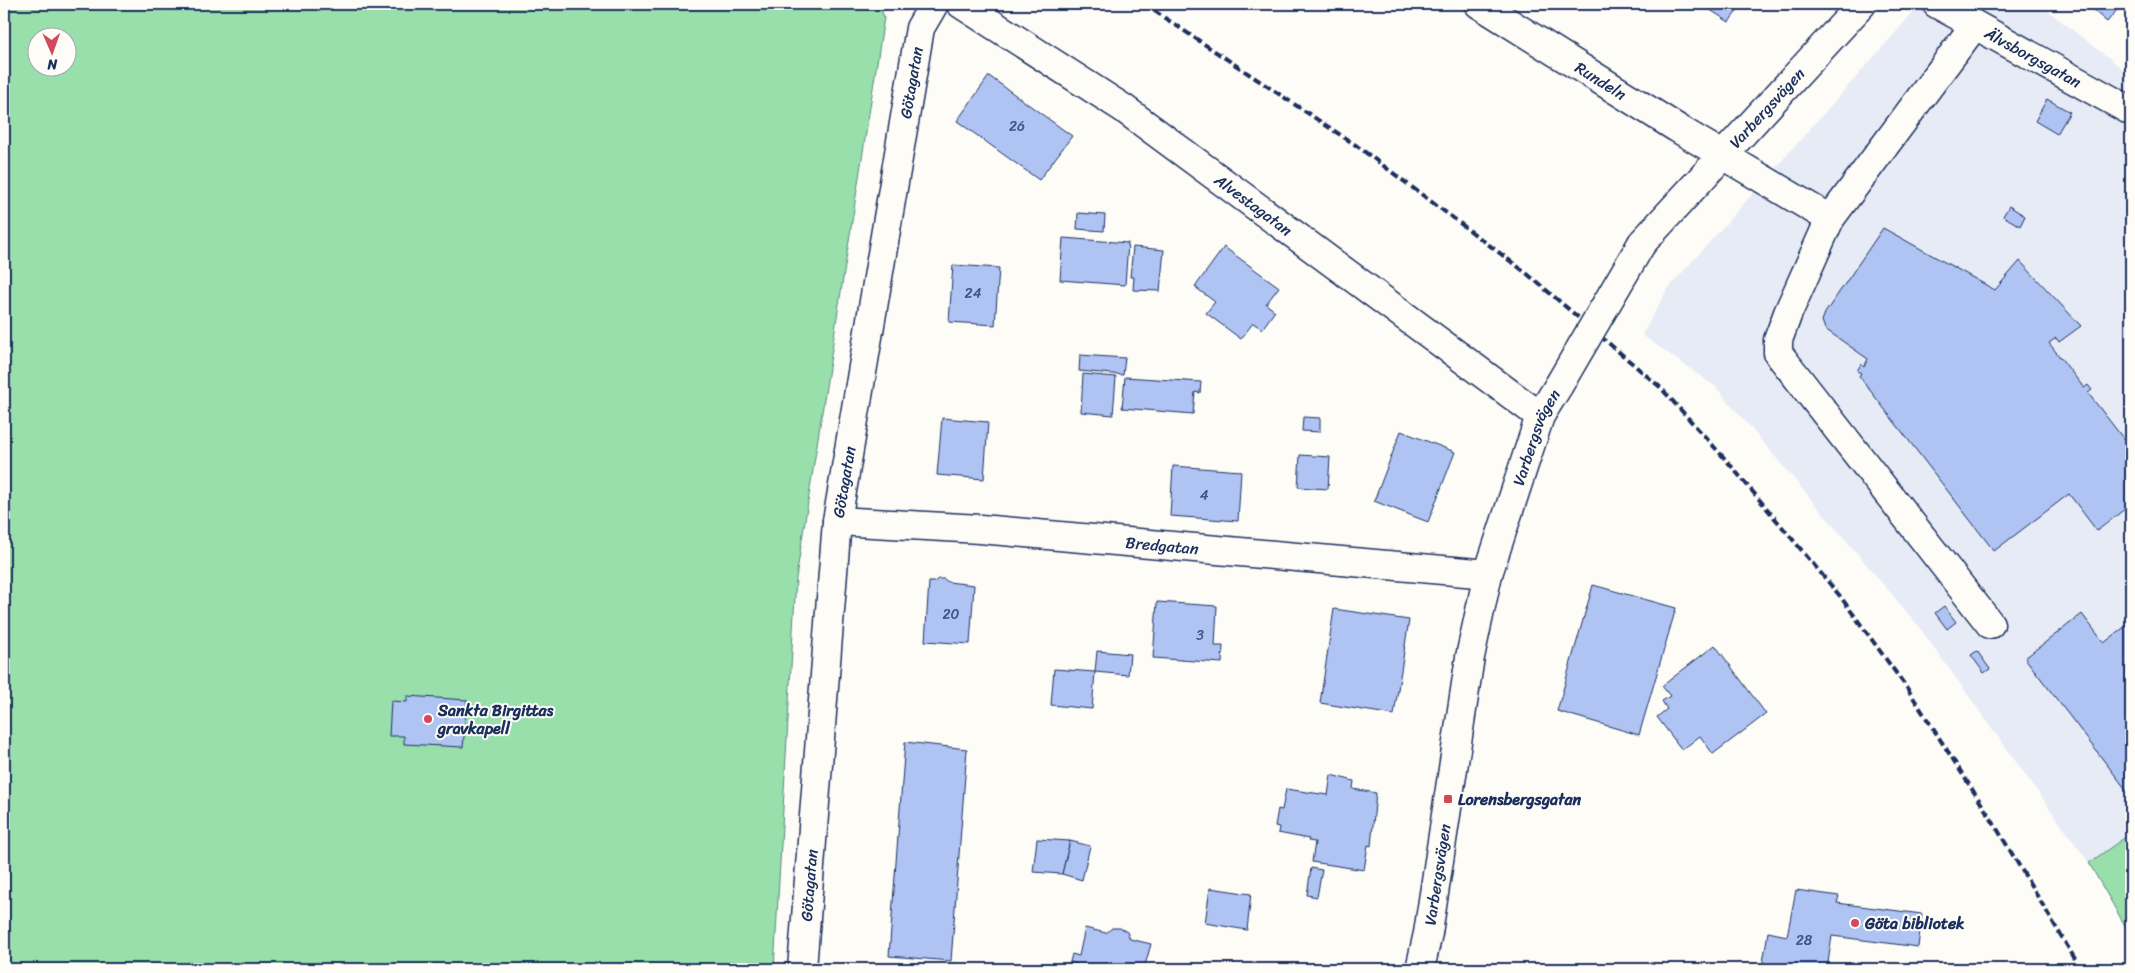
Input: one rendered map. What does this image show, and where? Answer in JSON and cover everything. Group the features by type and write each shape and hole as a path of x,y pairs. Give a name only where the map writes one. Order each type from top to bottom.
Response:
{"street":[{"name":"Götagatan","path":"802,969 837,521 920,28 934,4"},
{"name":"Alvestagatan","path":"961,4 1123,108 1540,416"},
{"name":"Rundeln","path":"1479,4 1722,156 1830,219"},
{"name":"Varbergsvägen","path":"1420,969 1428,933 1470,657 1488,574 1540,416 1642,243 1862,4"},
{"name":"Älvsborgsgatan","path":"1937,4 1974,26 2131,110"},
{"path":"1974,26 1830,219 1788,313 1778,340 1778,353 1990,624"},
{"name":"Bredgatan","path":"837,521 980,529 1488,574"}],"shaded area":[{"path":"1921,4 2039,4 2131,75 2131,833 2089,863 1917,624 1716,387 1642,335 1667,290"}],"green space":[{"path":"4,4 880,4 884,18 796,578 774,969 4,969"},
{"path":"2131,833 2131,936 2089,863"}],"building":[{"path":"1701,4 1742,4 1729,22"},
{"path":"2086,4 2122,4 2107,22"},
{"path":"989,76 1072,136 1039,180 957,121"},
{"path":"2047,99 2070,112 2057,134 2035,121"},
{"path":"2009,206 2025,216 2020,226 2003,216"},
{"path":"1078,213 1105,215 1104,231 1077,229"},
{"path":"1883,228 1995,290 2020,261 2081,326 2059,342 2056,338 2049,343 2084,388 2088,385 2092,390 2088,393 2130,447 2131,445 2131,504 2097,531 2069,494 1994,551 1859,376 1861,373 1857,371 1861,364 1864,367 1868,359 1825,329 1822,321 1825,313"},
{"path":"1063,238 1128,243 1125,285 1060,280"},
{"path":"1133,247 1164,250 1160,291 1133,290 1134,277 1130,277"},
{"path":"1224,247 1279,287 1266,304 1275,311 1262,329 1253,323 1241,339 1206,313 1215,302 1195,287"},
{"path":"953,265 999,268 995,325 949,322"},
{"path":"1080,355 1125,358 1123,375 1079,371"},
{"path":"1083,374 1116,377 1113,415 1081,412"},
{"path":"1125,377 1201,382 1200,393 1195,392 1193,414 1122,408"},
{"path":"1303,417 1320,418 1320,432 1302,431"},
{"path":"942,418 988,422 984,479 937,475"},
{"path":"1401,431 1455,452 1428,522 1374,501"},
{"path":"1300,455 1330,457 1328,489 1298,487"},
{"path":"1173,466 1241,471 1238,521 1170,516"},
{"path":"938,579 974,585 970,644 925,641 929,582 934,582"},
{"path":"1593,585 1676,608 1639,735 1557,711"},
{"path":"1157,602 1217,606 1215,646 1223,646 1222,663 1153,658"},
{"path":"1944,606 1956,622 1947,629 1935,613"},
{"path":"1334,609 1409,620 1394,715 1320,703"},
{"path":"2082,614 2104,643 2131,622 2131,796 2025,658"},
{"path":"1715,645 1766,714 1713,754 1700,736 1682,750 1657,717 1667,709 1662,701 1670,696 1662,686"},
{"path":"1097,651 1130,654 1128,675 1095,672"},
{"path":"1977,651 1990,669 1984,673 1971,655"},
{"path":"1054,669 1095,672 1092,709 1051,705"},
{"name":"Sankta Birgittas gravkapell","path":"407,696 467,700 463,747 404,744 404,736 389,736 391,701 407,702"},
{"path":"905,742 967,749 951,961 889,956"},
{"path":"1331,775 1354,781 1353,789 1376,793 1371,846 1368,845 1364,870 1312,862 1315,842 1278,833 1279,827 1275,826 1278,809 1282,810 1286,789 1328,795"},
{"path":"1037,839 1070,841 1062,874 1033,872"},
{"path":"1070,841 1090,846 1082,880 1062,874"},
{"path":"1311,868 1322,870 1317,897 1307,895"},
{"path":"1210,888 1251,894 1247,930 1205,923"},
{"name":"Göta bibliotek","path":"1796,890 1839,896 1837,903 1922,914 1918,947 1832,936 1827,969 1762,968 1768,932 1787,936"},
{"path":"1085,928 1106,933 1112,928 1120,928 1127,932 1130,939 1151,944 1144,969 1075,969 1077,964 1070,962 1072,954 1079,956"}],"railway":[{"path":"1144,4 1357,146 1525,272 1660,387 1727,461 1840,596 1907,688 1990,817 2081,969"}],"place":[{"name":"Sankta Birgittas gravkapell","path":"428,719"},
{"name":"Lorensbergsgatan","path":"1448,799"},
{"name":"Göta bibliotek","path":"1855,923"}]}
